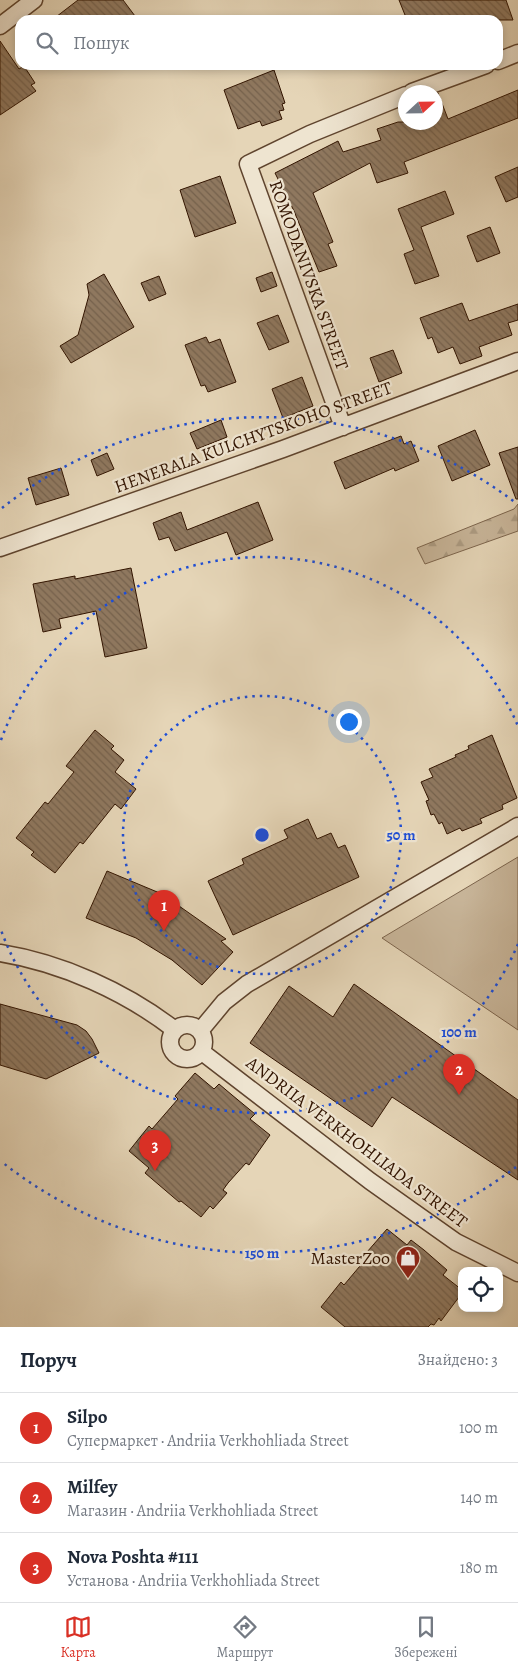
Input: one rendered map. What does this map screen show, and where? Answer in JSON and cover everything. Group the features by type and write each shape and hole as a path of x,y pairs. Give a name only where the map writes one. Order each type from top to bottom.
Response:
{"street":[{"path":"0,26 34,0"},
{"path":"503,59 518,53"},
{"path":"431,85 472,70"},
{"name":"ROMODANIVSKA STREET","path":"343,427 248,164 310,134 398,98"},
{"name":"HENERALA KULCHYTSKOHO STREET","path":"0,548 343,427 518,361"},
{"path":"200,1031 224,1002 247,984 518,826"},
{"path":"0,953 63,968 134,1001 175,1030"},
{"path":"185,1025 196,1027 200,1031 205,1041 202,1052 192,1059 186,1060 176,1055 170,1045 170,1039 175,1030 185,1025"},
{"name":"ANDRIIA VERKHOHLIADA STREET","path":"202,1052 337,1156 456,1242 518,1273"}],"green space":[{"path":"518,504 518,531 425,564 417,548 514,509"},
{"path":"518,857 518,1030 382,938"}],"building":[{"path":"78,0 123,0 134,15 58,15"},
{"path":"399,0 506,0 513,20 503,20 503,15 405,15"},
{"path":"0,41 15,63 15,70 27,70 35,83 31,85 36,91 0,115"},
{"path":"274,70 285,103 282,104 284,110 279,111 282,119 262,126 260,121 238,129 224,90"},
{"path":"518,90 518,118 404,162 408,173 377,183 370,163 313,193 333,242 328,244 337,266 319,272 294,211 275,173 338,141 343,152 381,140 377,129 398,122 398,130 443,130 443,106 448,119"},
{"path":"518,167 518,197 506,202 495,177"},
{"path":"220,176 236,223 195,237 180,190"},
{"path":"445,191 454,214 421,227 439,276 415,284 404,254 414,250 398,209"},
{"path":"490,227 500,253 477,262 467,236"},
{"path":"272,272 277,286 261,292 256,278"},
{"path":"104,274 134,327 71,363 60,346 78,335 89,295 87,284"},
{"path":"159,276 166,294 149,301 141,283"},
{"path":"462,303 469,321 518,304 518,320 508,323 512,335 479,347 482,356 460,364 453,347 438,353 432,337 428,339 420,318"},
{"path":"278,315 289,342 269,350 257,323"},
{"path":"206,337 209,343 220,339 236,382 208,392 205,385 201,386 185,345"},
{"path":"393,350 402,373 379,382 370,358"},
{"path":"302,377 313,406 283,418 272,389"},
{"path":"221,420 227,437 197,449 190,433"},
{"path":"475,430 490,465 452,481 438,446"},
{"path":"401,436 404,444 411,441 419,461 395,471 394,468 345,489 334,462"},
{"path":"518,447 518,499 516,499 499,453"},
{"path":"107,453 114,469 97,476 91,460"},
{"path":"61,468 69,495 36,505 28,478"},
{"path":"258,502 273,540 236,555 227,532 175,551 169,537 159,540 153,523 181,512 187,530"},
{"path":"131,568 147,648 105,657 96,611 59,619 61,628 43,632 33,584 75,576 75,579"},
{"path":"95,730 114,746 111,749 124,760 115,772 136,789 121,809 115,804 83,844 80,842 55,873 31,855 34,852 16,838 45,802 48,804 74,772 66,766"},
{"path":"492,735 517,798 502,805 503,809 480,819 482,823 462,831 460,828 447,834 442,822 439,824 434,814 431,815 426,801 429,800 421,782 433,777 429,769 456,757 455,755 469,749 468,746"},
{"path":"308,819 317,839 331,833 338,848 345,845 359,877 233,935 208,881 244,864 242,859 288,838 284,830"},
{"path":"107,871 162,894 226,939 221,941 233,952 202,985 172,960 136,938 86,918"},
{"path":"354,984 518,1100 518,1180 392,1097 372,1127 250,1043 289,986 333,1017"},
{"path":"0,1004 77,1025 86,1031 99,1053 46,1079 0,1065"},
{"path":"195,1073 214,1089 219,1084 255,1114 250,1119 270,1135 249,1165 246,1163 228,1183 223,1190 227,1193 213,1209 210,1206 201,1217 181,1201 179,1202 145,1173 149,1168 129,1151 149,1126 152,1129 178,1099 175,1096"},
{"path":"387,1229 407,1245 411,1240 447,1270 443,1275 458,1287 458,1298 441,1321 439,1318 434,1325 431,1324 428,1327 345,1327 321,1307 341,1282 344,1285 370,1254 367,1252"}],"place":[{"name":"Silpo","path":"164,931"},
{"name":"Milfey","path":"459,1095"},
{"name":"Nova Poshta #111","path":"155,1171"},
{"name":"MasterZoo","path":"408,1279"}]}
